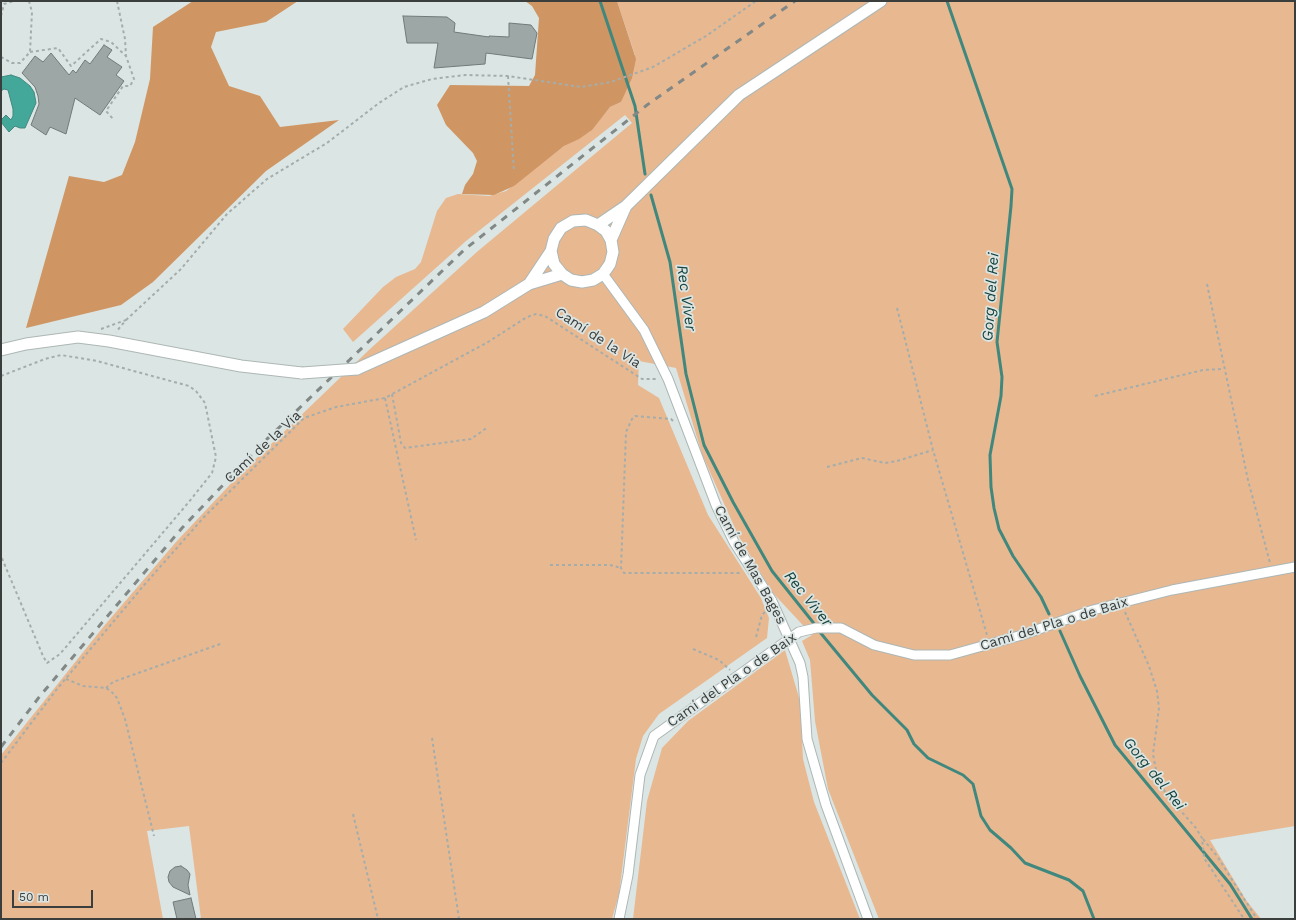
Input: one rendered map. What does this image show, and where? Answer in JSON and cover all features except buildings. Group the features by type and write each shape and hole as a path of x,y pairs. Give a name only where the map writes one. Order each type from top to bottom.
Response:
{"street":[{"path":"598,225 626,206 740,95 880,1"},
{"path":"611,240 626,206"},
{"path":"529,284 551,251 554,238 561,228 573,222 586,220 598,225 606,231 611,240 613,252 610,264 603,274 593,280 582,282 571,280 562,274 554,264 551,251"},
{"path":"1,350 26,344 78,337 110,341 241,366 302,372 357,369 484,312 529,284 562,274"},
{"name":"Camí de Mas Bages","path":"603,274 644,330 668,379 716,505 734,542 772,601 790,638 800,663 803,677 807,739 822,791 868,919"},
{"name":"Camí del Pla o de Baix","path":"619,919 628,875 640,775 654,736 799,632 816,628 841,628 874,645 914,654 950,655 1022,635 1093,610 1172,590 1272,570 1295,567"}],"path":[{"path":"1,16 4,4 14,1"},
{"path":"1,57 12,63 20,63 30,52 32,12 29,1"},
{"path":"113,119 106,111 123,86 130,86 134,79 126,56 125,39 117,1"},
{"path":"126,320 181,269 227,214 267,179 327,143 379,103 404,87 432,79 465,75 508,76 581,87 611,82 653,67 706,36 756,1"},
{"path":"30,52 58,48 71,66 102,39 111,42 126,56"},
{"path":"508,76 514,172"},
{"path":"1207,284 1223,369 1248,480 1272,570"},
{"path":"897,308 933,450 989,644"},
{"name":"Camí de la Via","path":"1,762 66,678 204,517 304,418 336,407 385,398 488,342 527,317 536,314 546,316 642,379 668,379"},
{"path":"1,376 45,359 61,355 97,360 189,386 196,391 205,403 216,457 212,472 188,503 60,654 47,663 1,556"},
{"path":"1095,396 1203,370 1223,369"},
{"path":"392,394 401,443 405,448 471,440 488,427"},
{"path":"385,398 416,540"},
{"path":"675,423 671,419 636,416 632,418 626,432 621,568 624,573 744,572 740,566"},
{"path":"827,467 862,458 885,463 933,450"},
{"path":"550,565 610,565 621,568"},
{"path":"1121,603 1149,666 1157,691 1159,708 1153,754 1157,775 1166,794 1196,828 1217,856 1257,919"},
{"path":"756,637 762,615 766,610 770,615"},
{"path":"106,688 113,682 223,643"},
{"path":"693,649 719,660 737,676"},
{"path":"66,678 83,686 106,688 117,698 125,719 154,836"},
{"path":"432,738 459,919"},
{"path":"354,814 378,919"},
{"path":"1202,838 1204,858 1244,919"}],"shaded area":[{"path":"193,1 298,1 266,22 216,32 211,47 229,86 260,96 280,127 339,120 266,171 153,282 121,305 26,328 69,176 104,182 122,175 135,142 150,79 153,27"},
{"path":"525,1 617,1 636,59 632,78 621,102 610,107 592,130 579,139 564,146 514,186 494,195 462,194 465,185 473,174 477,161 473,153 446,125 437,105 450,85 529,86 535,75 539,18 532,6"},
{"path":"617,1 1295,1 1295,826 1210,840 1246,900 1261,919 879,919 828,789 815,721 810,660 802,641 812,635 772,592 738,535 702,454 676,368 639,361 638,385 659,398 708,515 761,598 769,618 767,638 659,714 643,736 636,759 619,894 612,919 201,919 189,826 147,831 163,919 1,919 1,755 104,626 176,542 239,475 370,349 478,251 632,123 625,115 466,241 353,342 343,329 383,287 396,277 415,269 421,262 437,211 446,198 458,194 489,196 506,191 564,146 589,132 610,107 621,102 635,55"},
{"path":"11,75 20,78 30,86 34,92 36,103 25,128 15,126 9,132 1,120 6,115 11,120 13,116 13,109 8,90 4,89 1,91 1,77"},
{"path":"785,650 800,701 803,759 814,802 860,919 633,919 647,801 662,748 688,721"}],"waterway":[{"name":"Rec Viver","path":"600,1 635,106 645,174"},
{"name":"Gorg del Rei","path":"947,1 1012,189 997,342 1002,377 1001,396 990,455 991,487 994,508 999,529 1013,556 1041,597 1049,614"},
{"name":"Rec Viver","path":"651,195 670,262 686,374 704,445 733,502 772,571 816,626"},
{"name":"Rec Viver","path":"819,631 872,695 907,730 914,744 928,758 963,775 973,784 981,816 990,830 1011,848 1025,863 1069,880 1083,891 1094,919"},
{"name":"Gorg del Rei","path":"1060,631 1080,676 1115,745 1230,884 1252,919"}],"railway":[{"path":"1,747 40,696 182,528 265,441 464,250 647,105 795,1"}]}
